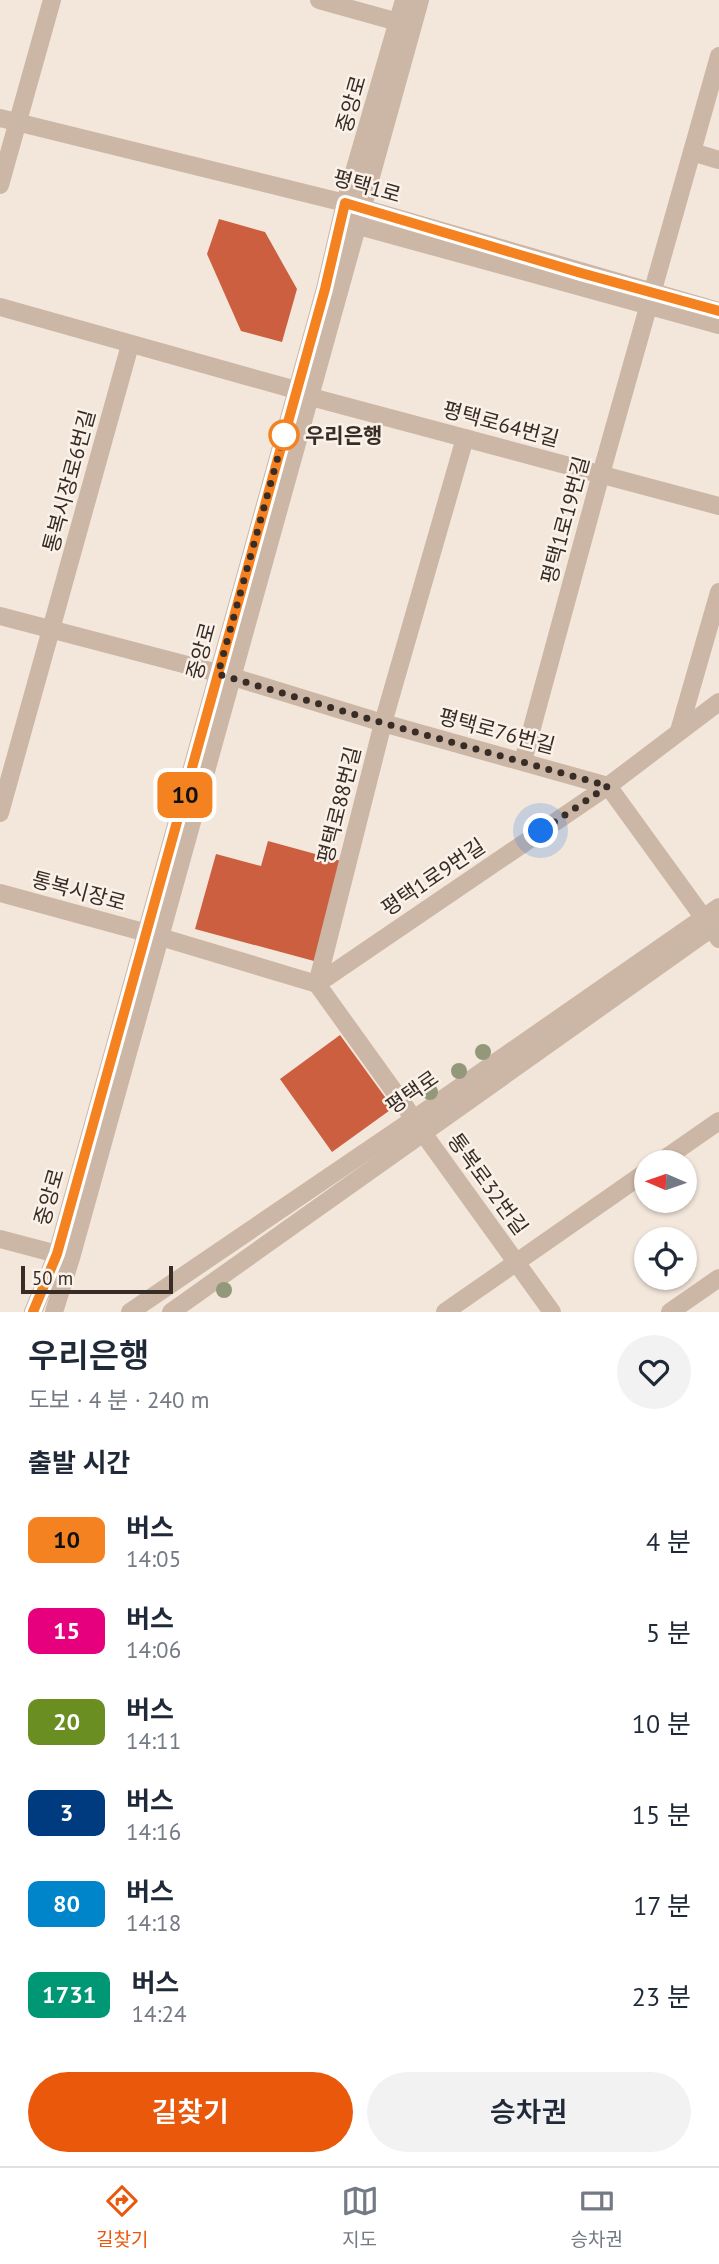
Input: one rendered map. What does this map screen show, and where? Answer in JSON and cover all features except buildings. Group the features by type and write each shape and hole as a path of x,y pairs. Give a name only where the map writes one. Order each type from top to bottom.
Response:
{"street":[{"path":"0,185 52,0"},
{"path":"319,0 398,22"},
{"name":"중앙로","path":"54,1312 75,1245 154,935 304,394 352,214 404,0"},
{"name":"중앙로","path":"352,214 420,0"},
{"name":"평택1로19번길","path":"523,761 719,56"},
{"name":"평택1로","path":"0,118 650,298 719,311"},
{"path":"692,152 719,160"},
{"path":"650,298 719,325"},
{"path":"0,307 304,394"},
{"name":"통복시장로6번길","path":"0,813 130,345"},
{"name":"평택로64번길","path":"304,394 719,506"},
{"name":"평택로88번길","path":"317,984 383,723 465,438"},
{"path":"679,731 719,592"},
{"path":"0,615 226,676"},
{"name":"평택로76번길","path":"226,676 608,786"},
{"name":"평택1로9번길","path":"317,984 608,786 719,702"},
{"path":"608,786 715,923"},
{"name":"통복시장로","path":"0,893 154,935"},
{"name":"평택로","path":"130,1312 419,1126 715,923"},
{"path":"154,935 317,984 419,1126"},
{"name":"중앙로","path":"33,1312 57,1254 154,935"},
{"path":"677,1150 719,1121"},
{"name":"평택로","path":"171,1312 419,1126"},
{"name":"통복로32번길","path":"419,1126 516,1262"},
{"name":"통복로32번길","path":"445,1312 634,1180"},
{"path":"0,1239 57,1254"},
{"path":"516,1262 552,1312"},
{"path":"670,1312 719,1278"}],"bus line":[{"name":"10","path":"33,1312 57,1254 325,289 345,203 719,311"}],"place":[{"name":"우리은행","path":"284,435"}],"route":[{"path":"284,435 218,674 608,786 541,831"}]}
